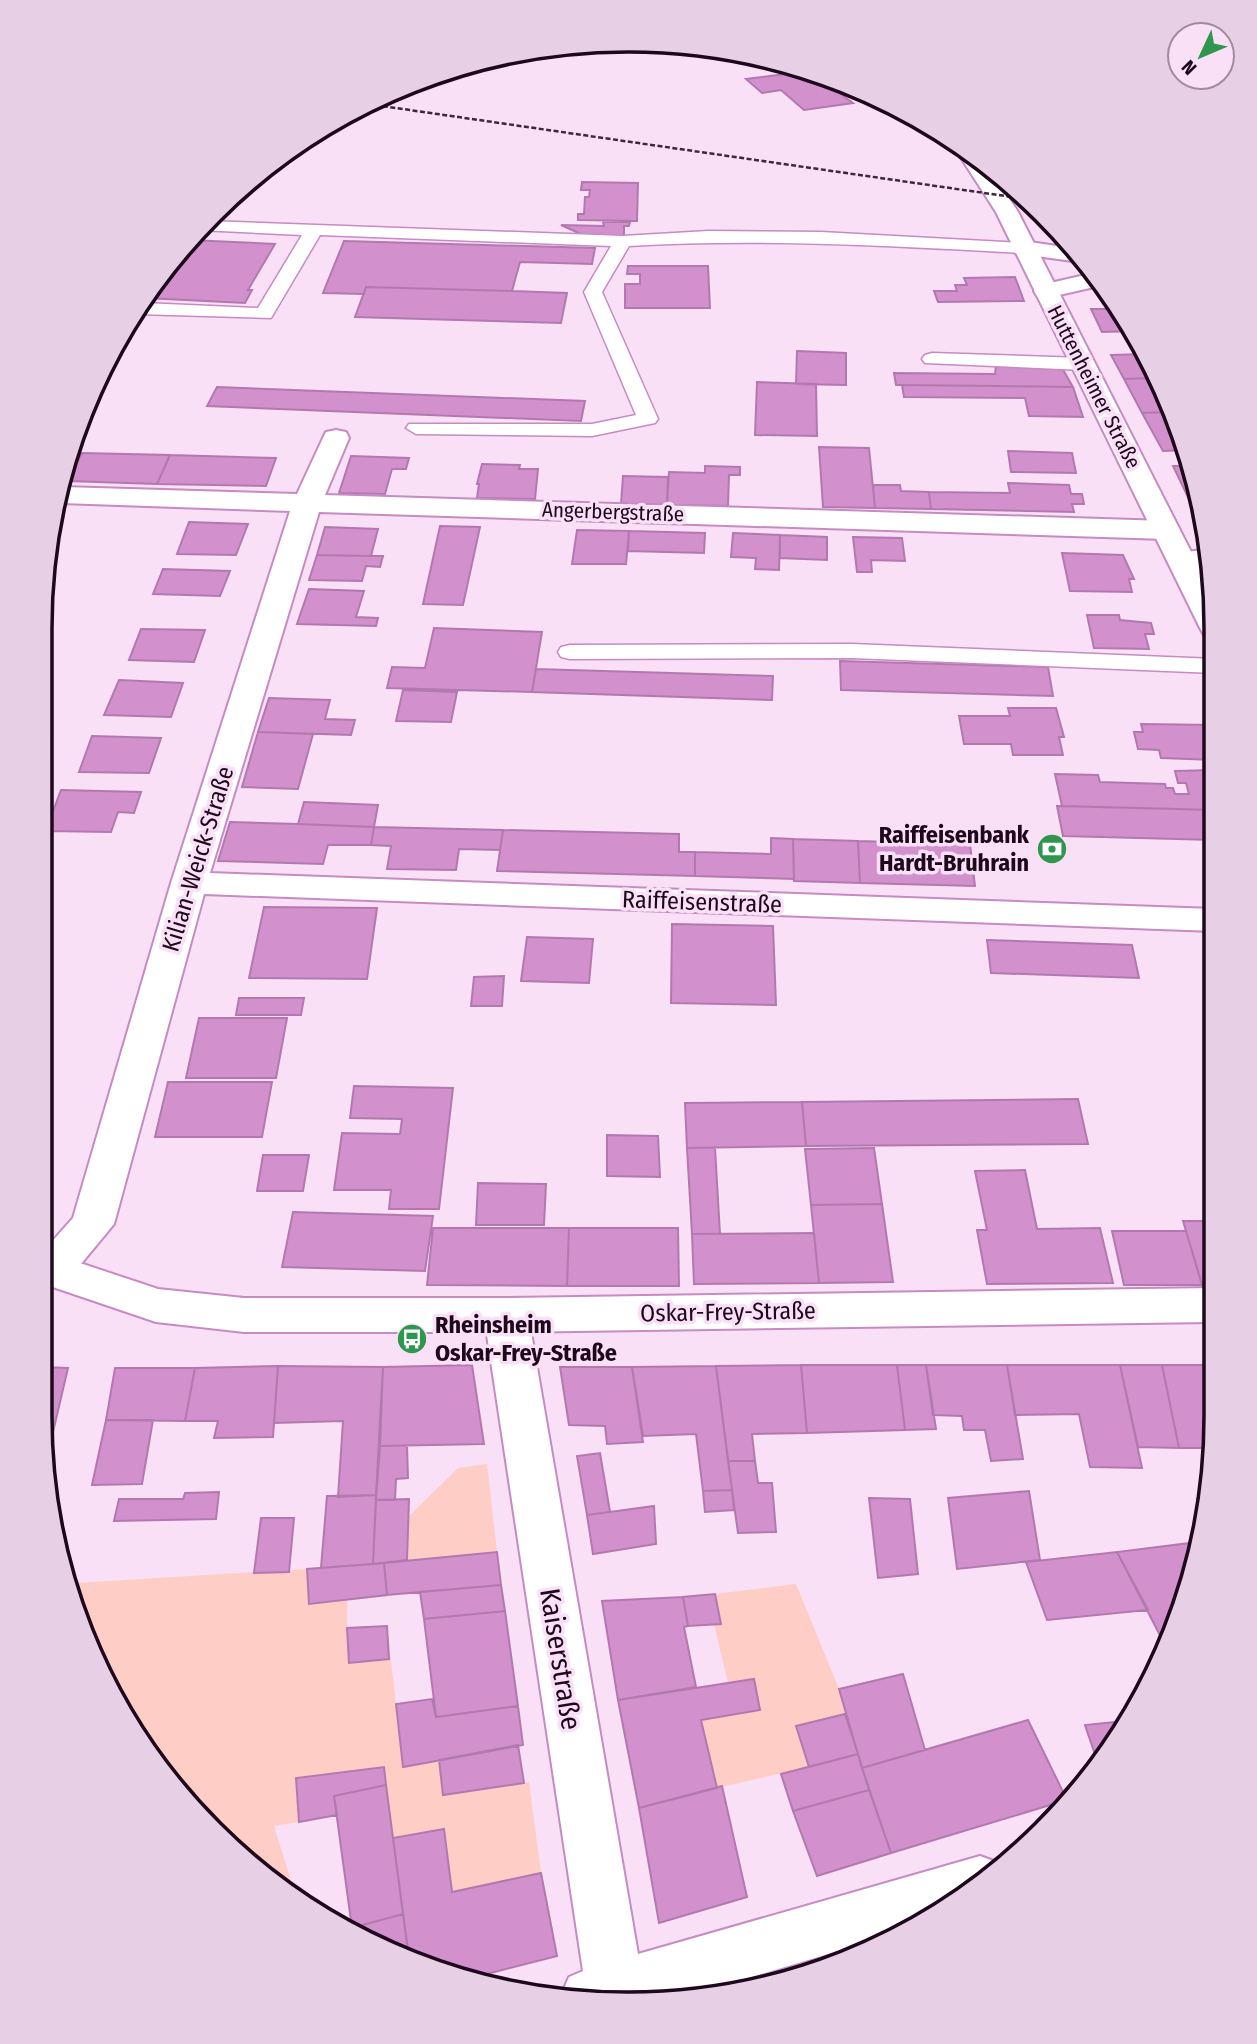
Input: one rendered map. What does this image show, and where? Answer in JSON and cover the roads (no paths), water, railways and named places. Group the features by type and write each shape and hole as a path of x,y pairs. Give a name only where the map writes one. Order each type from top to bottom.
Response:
{"street":[{"name":"Huttenheimer Straße","path":"988,179 1166,530 1196,559 1202,582"},
{"path":"1023,248 1066,255"},
{"path":"1046,291 1088,281"},
{"name":"Kilian-Weick-Straße","path":"52,1263 93,1224 189,883 307,503 336,438"},
{"name":"Angerbergstraße","path":"68,495 1166,530"},
{"name":"Raiffeisenstraße","path":"189,883 1204,920"},
{"name":"Oskar-Frey-Straße","path":"52,1271 156,1305 244,1315 506,1315 1204,1304"},
{"name":"Kaiserstraße","path":"506,1315 606,1991"},
{"path":"621,1992 955,1890"}],"lane":[{"path":"216,226 623,241 708,236 821,237 1023,248"},
{"path":"149,309 264,314 314,230"},
{"path":"416,428 593,430 648,419 593,292 623,241"},
{"path":"932,359 1083,364"},
{"path":"570,652 852,651 1204,666"}],"railway":[{"path":"386,107 1010,197"}],"place":[{"name":"Raiffeisenbank Hardt-Bruhrain","path":"1052,849"},
{"name":"Rheinsheim Oskar-Frey-Straße","path":"412,1339"}]}
